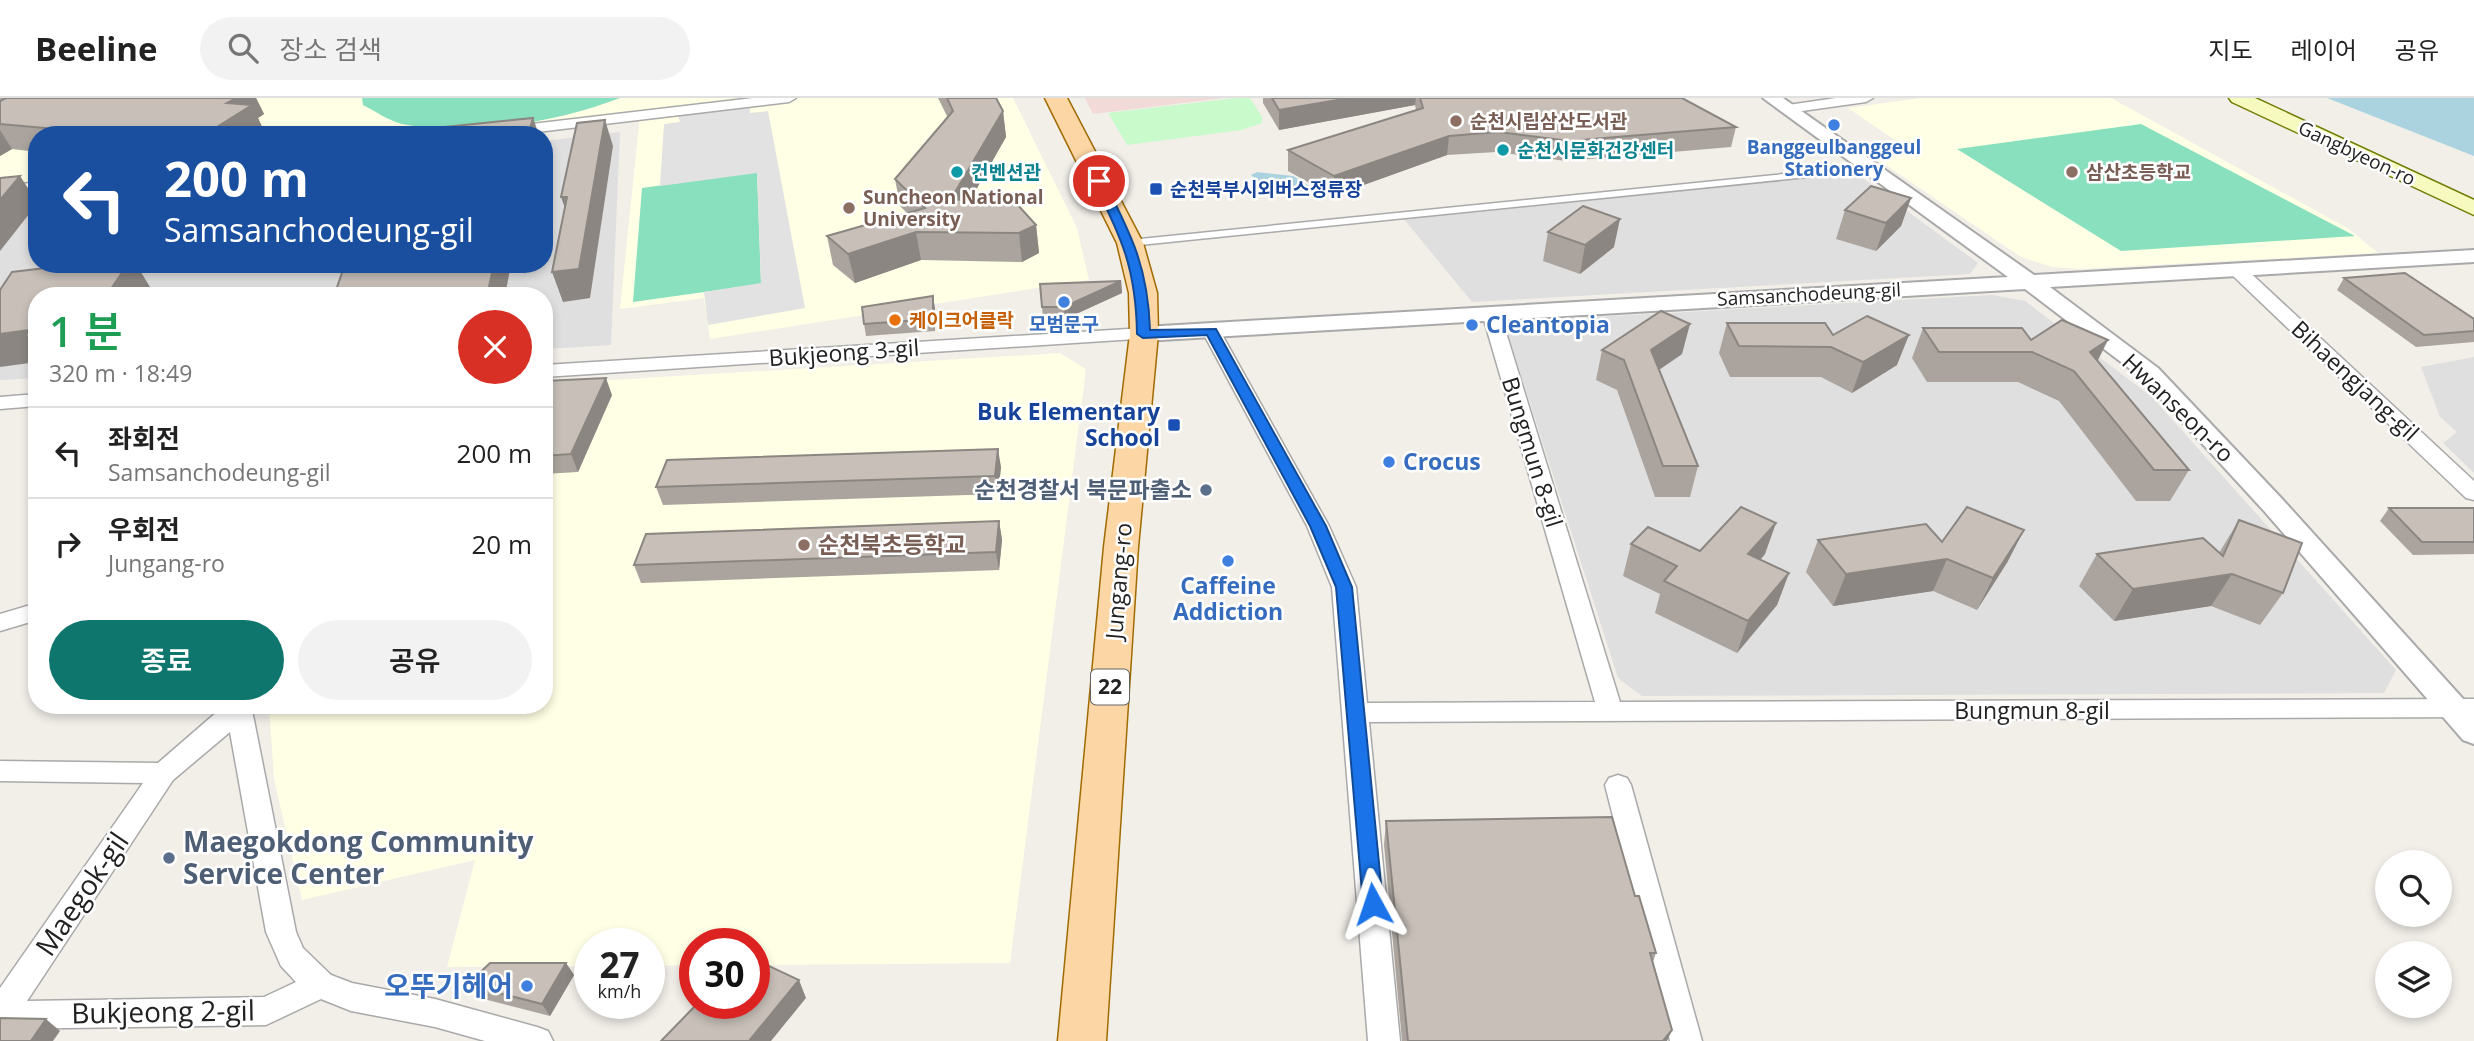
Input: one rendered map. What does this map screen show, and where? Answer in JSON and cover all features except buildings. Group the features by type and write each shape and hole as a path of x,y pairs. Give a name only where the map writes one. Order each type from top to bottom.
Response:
{"main road":[{"name":"Jungang-ro","path":"1056,98 1130,243 1143,293 1143,334 1121,547 1082,1041"},
{"name":"Gangbyeon-ro","path":"2239,98 2474,208"}],"street":[{"path":"549,126 789,98"},
{"name":"Hwanseon-ro","path":"1780,103 1866,98"},
{"name":"Hwanseon-ro","path":"1780,103 2028,281 2158,382 2463,708 2474,732"},
{"path":"1130,243 1872,168"},
{"path":"0,192 28,188"},
{"name":"Samsanchodeung-gil","path":"1143,334 2474,256"},
{"name":"Bihaengjang-gil","path":"2237,270 2474,493"},
{"name":"Bungmun 8-gil","path":"1491,313 1610,712"},
{"path":"1211,331 1318,526 1344,587 1384,1041"},
{"name":"Bukjeong 3-gil","path":"553,370 1143,334"},
{"path":"0,402 28,400"},
{"path":"0,623 28,614"},
{"name":"Bungmun 8-gil","path":"1357,713 2463,708"},
{"name":"Maegok-gil","path":"0,1014 164,773 232,714"},
{"path":"240,714 281,932 292,957 320,985 351,997 435,1013 537,1041"},
{"path":"0,771 164,773"},
{"path":"1618,785 1686,1041"},
{"name":"Bukjeong 2-gil","path":"0,1014 266,1011 320,985"}],"shaded area":[{"name":"Suncheon National University","path":"0,98 1013,98 1077,228 1089,280 710,339 704,298 620,309 640,115 544,126 28,126 28,185 0,188"},
{"path":"1085,98 1224,98 1093,114"},
{"name":"삼산초등학교","path":"1921,98 2111,98 2349,229 2378,253 2080,269 2052,267 2021,257 1864,150 1902,145 1848,108"},
{"path":"750,107 750,113 768,111 805,308 708,325 704,292 761,283 757,173 660,186 664,124 680,122 678,116"},
{"path":"620,132 611,345 553,348 553,287 28,287 28,378 0,380 0,207 28,203 28,273 553,273 553,140"},
{"path":"1854,172 1978,263 1970,274 1472,302 1403,218"},
{"path":"58,273 148,273 49,285"},
{"path":"1992,295 2025,301 2152,397 2396,670 2384,693 1642,696 1618,678 1504,322"},
{"name":"순천북초등학교","path":"1060,353 1086,369 1010,963 770,965 770,928 679,928 679,965 665,966 665,928 574,928 574,966 447,967 475,860 302,900 274,779 270,714 553,714 553,383"},
{"path":"2474,357 2474,473 2443,443 2457,432 2440,417 2421,367"}],"green space":[{"path":"362,98 620,98 569,114 503,126 415,126 397,123 363,105"},
{"path":"1250,98 1262,117 1262,123 1242,130 1127,145 1108,113"},
{"path":"2141,124 2355,236 2121,251 1957,149"},
{"path":"757,172 761,284 633,302 642,188"}],"water":[{"path":"2327,98 2474,98 2474,156"},
{"path":"1257,172 1293,176 1317,191 1269,191 1251,175"}],"place":[{"name":"순천시립삼산도서관","path":"1456,121"},
{"name":"Banggeulbanggeul Stationery","path":"1834,125"},
{"name":"순천시문화건강센터","path":"1503,150"},
{"name":"컨벤션관","path":"957,172"},
{"name":"삼산초등학교","path":"2072,172"},
{"name":"순천북부시외버스정류장","path":"1156,189"},
{"name":"Suncheon National University","path":"849,208"},
{"name":"모범문구","path":"1064,302"},
{"name":"케이크어클락","path":"895,320"},
{"name":"Cleantopia","path":"1472,325"},
{"name":"Buk Elementary School","path":"1174,425"},
{"name":"Crocus","path":"1389,462"},
{"name":"순천경찰서 북문파출소","path":"1206,490"},
{"name":"순천북초등학교","path":"804,545"},
{"name":"Caffeine Addiction","path":"1228,561"},
{"name":"Maegokdong Community Service Center","path":"169,858"},
{"name":"오뚜기헤어","path":"527,986"}],"route":[{"path":"1099,181 1130,243 1143,293 1143,334 1211,331 1318,526 1344,587 1348,604 1373,904"}]}
